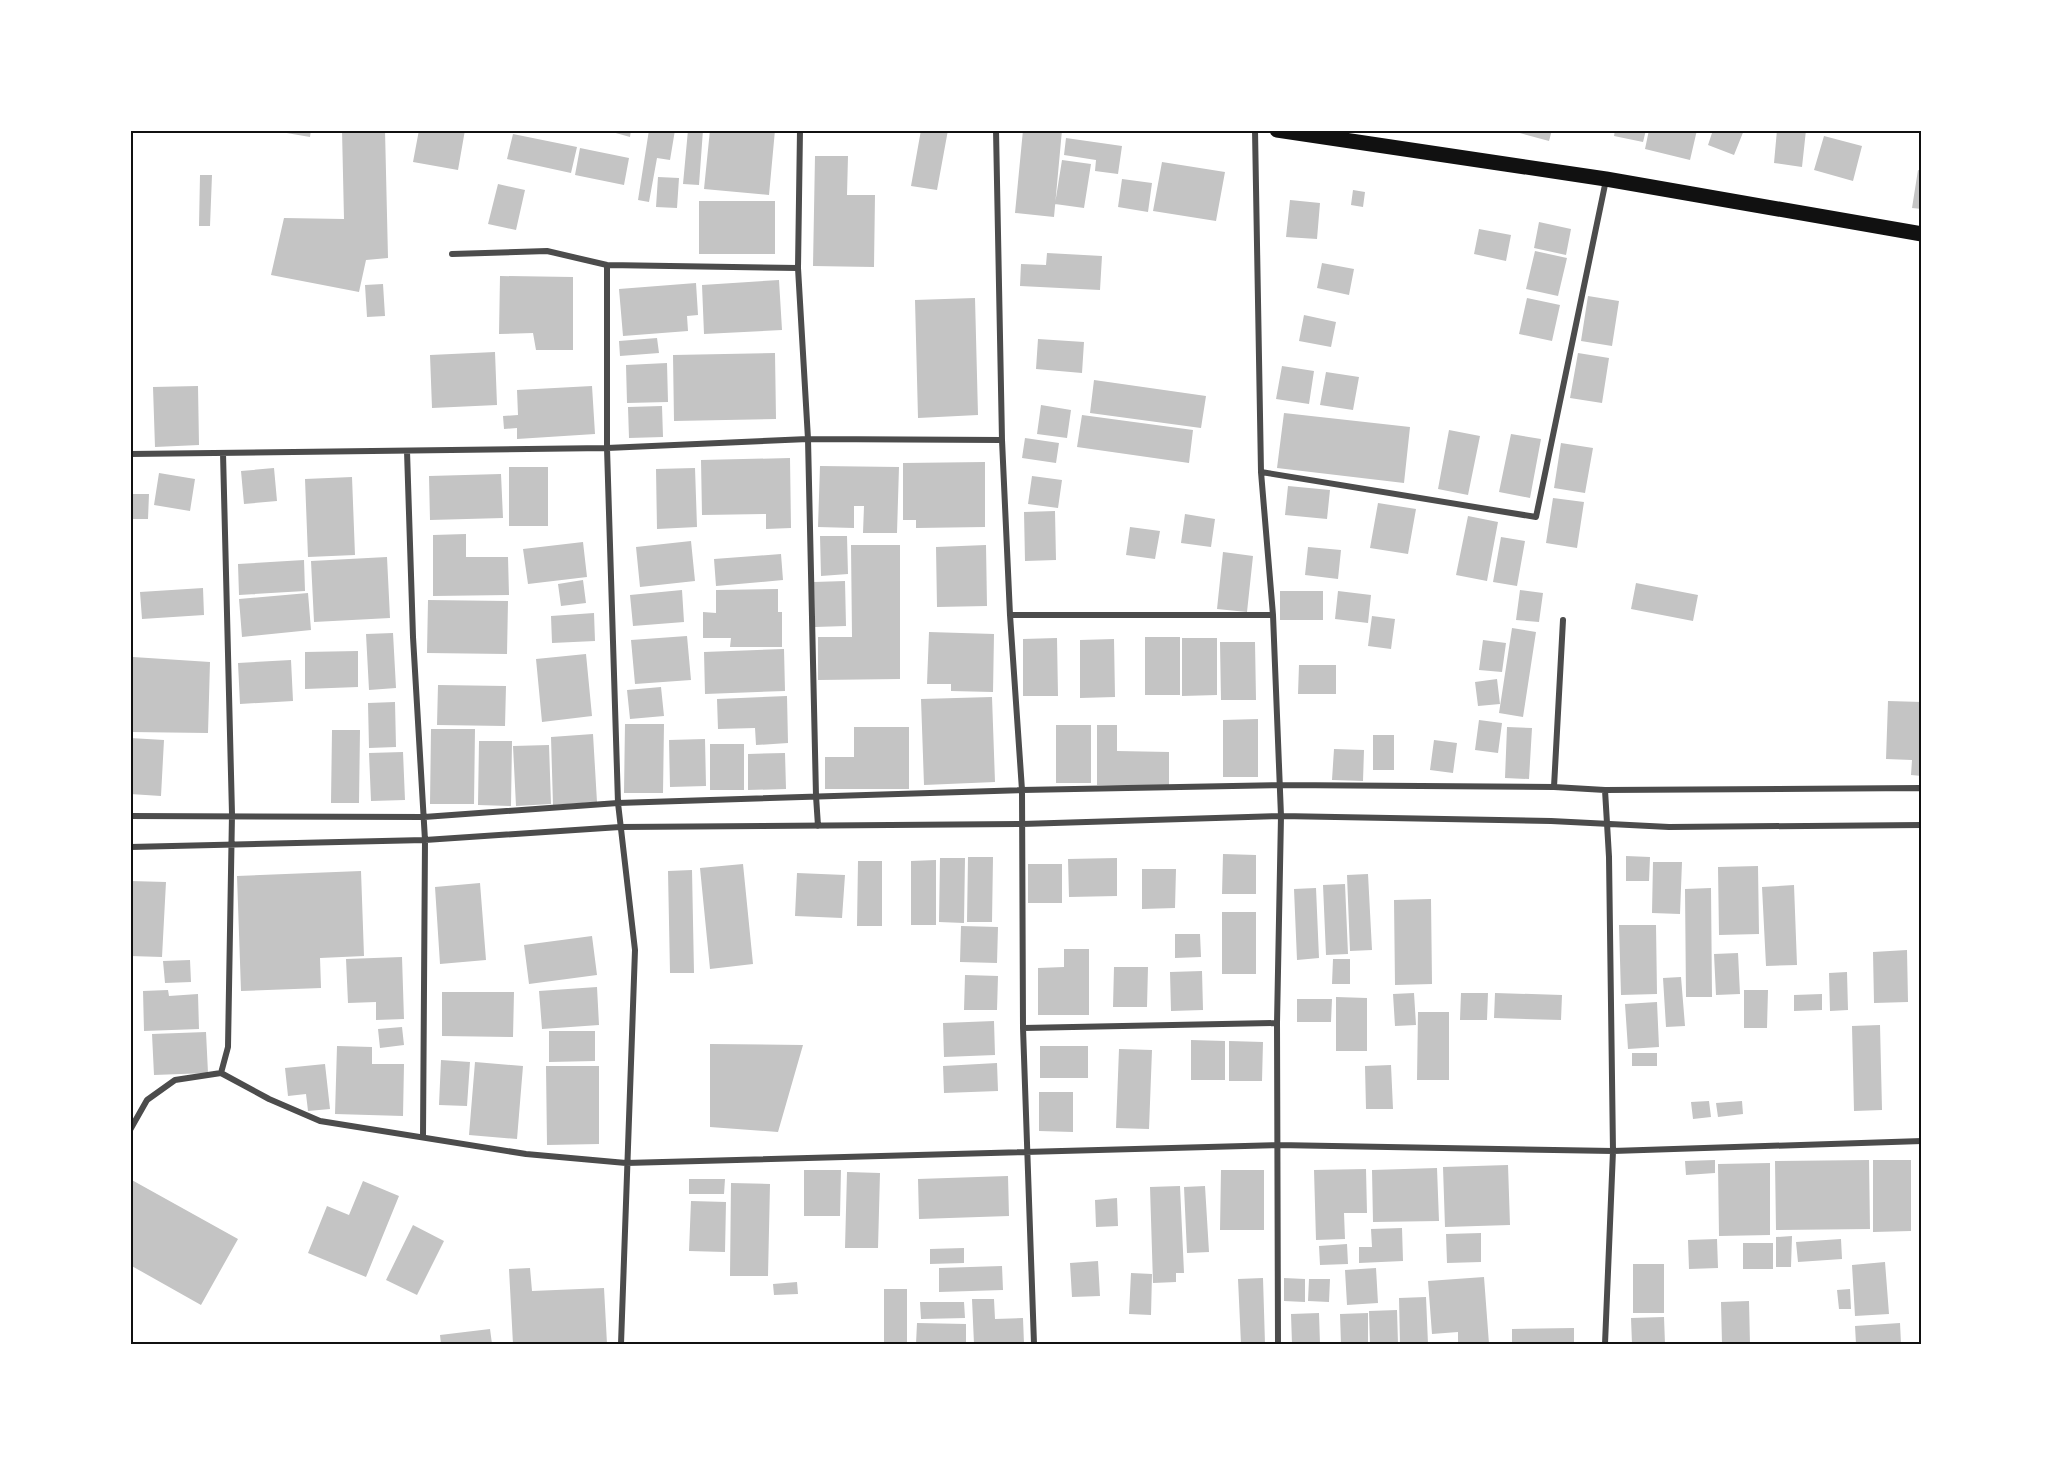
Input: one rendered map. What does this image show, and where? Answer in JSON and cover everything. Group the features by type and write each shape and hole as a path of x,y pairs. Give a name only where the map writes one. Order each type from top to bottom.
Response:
{"main road":[{"path":"1277,130 1606,179 1922,234"}],"street":[{"path":"800,130 798,268 808,439 818,826"},
{"path":"996,130 1002,440 1010,615 1022,790 1023,1028 1034,1344"},
{"path":"1255,130 1261,472 1273,615 1281,816 1277,1023 1278,1344"},
{"path":"1261,472 1536,517 1606,179"},
{"path":"452,254 547,251 607,265 798,268"},
{"path":"607,265 607,447 618,803 635,950 621,1344"},
{"path":"130,454 607,447 808,439 1002,440"},
{"path":"407,451 413,637 425,840 423,1137"},
{"path":"221,1073 228,1047 232,814 223,453"},
{"path":"1010,615 1273,615"},
{"path":"1554,788 1563,620"},
{"path":"130,816 232,814 424,816 618,803 1022,790 1280,785 1605,790 1922,789"},
{"path":"1605,790 1609,857 1613,1151 1605,1344"},
{"path":"130,847 425,840 620,827 1022,824 1281,816 1551,821 1669,827 1922,825"},
{"path":"1023,1028 1277,1023"},
{"path":"130,1130 147,1100 175,1080 221,1073 270,1099 320,1121 526,1154 626,1163 1277,1145 1613,1151 1922,1141"}],"building":[{"path":"269,130 311,130 310,137"},
{"path":"342,130 385,130 388,258 366,260 359,292 271,275 284,218 344,219"},
{"path":"419,130 465,130 458,170 413,162"},
{"path":"605,130 631,130 630,137"},
{"path":"649,130 675,130 670,160 657,158 649,202 638,200"},
{"path":"688,130 703,130 699,185 683,184"},
{"path":"710,130 775,130 769,195 704,189"},
{"path":"921,130 948,130 937,190 911,186"},
{"path":"1023,130 1062,130 1054,217 1015,213"},
{"path":"1509,130 1552,130 1549,141"},
{"path":"1615,130 1646,130 1643,142 1614,136"},
{"path":"1649,130 1697,130 1690,160 1645,149"},
{"path":"1713,130 1744,130 1734,155 1708,145"},
{"path":"1777,130 1806,130 1802,167 1774,163"},
{"path":"513,134 577,147 571,173 507,159"},
{"path":"1824,136 1862,146 1853,181 1814,170"},
{"path":"1066,138 1122,146 1118,174 1095,171 1096,160 1064,155"},
{"path":"580,148 629,158 624,185 575,175"},
{"path":"815,156 848,156 847,195 875,195 874,267 813,266"},
{"path":"1062,160 1091,164 1084,208 1055,204"},
{"path":"1162,162 1225,172 1216,221 1153,211"},
{"path":"1918,170 1922,171 1922,209 1912,208"},
{"path":"200,175 212,175 210,226 199,226"},
{"path":"658,177 679,178 677,208 656,207"},
{"path":"1122,179 1152,183 1148,212 1118,207"},
{"path":"498,184 525,190 516,230 488,224"},
{"path":"1353,190 1365,192 1363,207 1351,205"},
{"path":"1290,200 1320,203 1317,239 1286,237"},
{"path":"699,201 775,201 775,254 699,254"},
{"path":"1539,222 1571,229 1566,255 1534,248"},
{"path":"1479,229 1511,235 1506,261 1474,254"},
{"path":"1535,251 1567,258 1558,296 1526,289"},
{"path":"1047,253 1102,256 1100,290 1020,286 1021,264 1046,265"},
{"path":"1322,263 1354,269 1349,295 1317,288"},
{"path":"500,276 573,277 573,350 536,350 533,333 499,334"},
{"path":"779,280 782,330 704,334 702,285"},
{"path":"696,283 698,315 687,316 688,331 623,336 619,289"},
{"path":"383,284 385,316 367,317 365,285"},
{"path":"1588,296 1619,301 1612,346 1581,341"},
{"path":"975,298 978,415 918,418 915,300"},
{"path":"1527,298 1560,305 1552,341 1519,334"},
{"path":"1304,315 1336,322 1331,347 1299,341"},
{"path":"657,338 659,353 620,356 619,341"},
{"path":"1038,339 1084,342 1082,373 1036,369"},
{"path":"495,352 497,405 432,408 430,355"},
{"path":"775,353 776,419 674,421 673,355"},
{"path":"1578,353 1609,358 1602,403 1570,398"},
{"path":"667,363 668,402 627,403 626,365"},
{"path":"1282,366 1314,371 1309,404 1276,399"},
{"path":"1326,372 1359,377 1353,410 1320,405"},
{"path":"1094,380 1206,396 1201,428 1090,413"},
{"path":"198,386 199,445 155,447 153,387"},
{"path":"592,386 595,434 517,439 517,428 504,429 503,416 518,415 517,390"},
{"path":"1041,405 1071,410 1067,438 1037,434"},
{"path":"662,406 663,437 629,438 628,407"},
{"path":"1284,413 1410,427 1404,483 1277,468"},
{"path":"1082,415 1193,430 1189,463 1077,447"},
{"path":"1449,430 1480,436 1468,495 1438,489"},
{"path":"1511,434 1541,439 1530,498 1499,492"},
{"path":"1025,438 1059,443 1056,463 1022,458"},
{"path":"1561,443 1593,448 1585,493 1554,488"},
{"path":"790,458 791,528 766,529 766,514 702,515 701,460"},
{"path":"985,462 985,527 916,528 916,520 903,520 903,463"},
{"path":"820,466 899,467 897,533 863,533 864,506 854,506 854,528 818,527"},
{"path":"509,467 548,467 548,526 509,526"},
{"path":"274,468 277,501 244,504 241,471"},
{"path":"695,468 697,527 657,529 656,469"},
{"path":"159,473 195,479 190,511 154,505"},
{"path":"501,474 503,518 430,520 429,476"},
{"path":"1032,476 1062,480 1058,508 1028,504"},
{"path":"352,477 355,555 308,557 305,479"},
{"path":"1288,486 1330,490 1327,519 1285,515"},
{"path":"130,494 149,494 148,519 130,519"},
{"path":"1553,498 1584,502 1577,548 1546,543"},
{"path":"1378,503 1416,509 1408,554 1370,548"},
{"path":"1055,511 1056,560 1025,561 1024,512"},
{"path":"1185,514 1215,519 1211,547 1181,543"},
{"path":"1468,516 1498,522 1487,581 1456,575"},
{"path":"1130,527 1160,531 1155,559 1126,555"},
{"path":"466,534 466,557 508,557 509,595 433,596 433,535"},
{"path":"820,536 847,536 848,574 821,576"},
{"path":"1501,537 1525,541 1517,586 1493,582"},
{"path":"691,541 695,581 640,587 636,547"},
{"path":"583,542 587,577 528,584 523,549"},
{"path":"851,545 900,545 900,679 818,680 818,637 852,637"},
{"path":"986,545 987,606 937,607 936,547"},
{"path":"1308,547 1341,550 1338,579 1305,575"},
{"path":"1223,552 1253,556 1247,612 1217,609"},
{"path":"781,554 783,580 716,586 714,559"},
{"path":"387,557 390,618 314,622 311,561"},
{"path":"304,560 305,591 239,595 238,564"},
{"path":"583,580 586,603 561,606 558,584"},
{"path":"845,581 846,626 815,627 814,582"},
{"path":"1636,583 1698,595 1693,621 1631,609"},
{"path":"203,588 204,615 142,619 140,592"},
{"path":"778,589 778,612 782,612 782,647 730,647 731,638 703,638 703,612 716,613 716,590"},
{"path":"682,590 684,622 633,626 630,595"},
{"path":"1520,590 1543,593 1539,622 1516,620"},
{"path":"1280,591 1323,591 1323,620 1280,620"},
{"path":"1338,591 1371,595 1368,623 1335,619"},
{"path":"308,593 311,630 242,637 239,599"},
{"path":"428,600 508,601 507,654 427,653"},
{"path":"594,613 595,641 552,643 551,616"},
{"path":"1372,616 1395,619 1391,649 1368,646"},
{"path":"1512,628 1536,632 1523,717 1499,713"},
{"path":"929,632 994,634 993,692 951,691 951,684 927,684"},
{"path":"393,633 396,688 369,690 366,634"},
{"path":"687,636 691,680 635,684 631,640"},
{"path":"1145,637 1180,637 1180,695 1145,695"},
{"path":"1057,638 1058,696 1023,696 1023,639"},
{"path":"1182,638 1217,638 1217,695 1182,696"},
{"path":"1114,639 1115,697 1080,698 1080,640"},
{"path":"1483,640 1506,643 1502,672 1479,670"},
{"path":"1220,642 1255,642 1256,700 1221,700"},
{"path":"784,649 785,691 705,694 704,652"},
{"path":"358,651 358,687 305,689 305,652"},
{"path":"586,654 592,716 542,722 536,659"},
{"path":"133,657 210,662 208,733 130,732"},
{"path":"291,660 293,701 240,704 238,663"},
{"path":"1299,665 1336,665 1336,694 1298,694"},
{"path":"1497,679 1500,704 1478,706 1475,682"},
{"path":"438,685 506,686 505,726 437,725"},
{"path":"661,687 664,716 630,719 627,690"},
{"path":"787,696 788,743 756,745 755,728 718,729 717,699"},
{"path":"992,697 995,782 924,785 921,699"},
{"path":"1888,701 1922,702 1922,776 1911,775 1912,760 1886,759"},
{"path":"395,702 396,747 369,748 368,703"},
{"path":"1258,719 1258,777 1223,777 1223,720"},
{"path":"1479,720 1502,723 1498,753 1475,750"},
{"path":"625,724 664,724 663,793 624,793"},
{"path":"1056,725 1091,725 1091,783 1056,783"},
{"path":"1097,725 1117,725 1117,751 1169,752 1169,785 1097,785"},
{"path":"854,727 909,727 909,789 825,789 825,757 854,757"},
{"path":"1507,727 1532,728 1529,779 1505,778"},
{"path":"431,729 475,729 474,804 430,804"},
{"path":"332,730 360,730 359,803 331,803"},
{"path":"593,734 597,802 553,805 551,737"},
{"path":"1373,735 1394,735 1394,770 1373,770"},
{"path":"130,738 164,740 161,796 130,794"},
{"path":"705,739 706,786 670,787 669,740"},
{"path":"1434,740 1457,743 1453,773 1430,770"},
{"path":"479,741 512,741 511,806 478,805"},
{"path":"710,744 744,744 744,790 710,790"},
{"path":"549,745 551,804 516,806 513,746"},
{"path":"1334,749 1364,750 1363,781 1332,780"},
{"path":"403,752 405,800 371,801 369,753"},
{"path":"785,753 786,789 748,790 748,754"},
{"path":"1223,854 1256,855 1256,894 1222,894"},
{"path":"1626,856 1650,857 1649,881 1626,881"},
{"path":"968,857 993,857 992,922 967,922"},
{"path":"940,858 965,858 964,923 939,922"},
{"path":"1117,858 1117,896 1069,897 1068,859"},
{"path":"936,860 936,925 911,925 911,861"},
{"path":"858,861 882,861 882,926 857,926"},
{"path":"1653,862 1682,862 1680,914 1652,913"},
{"path":"743,864 753,964 710,969 700,868"},
{"path":"1028,864 1062,864 1062,903 1028,903"},
{"path":"1758,866 1759,934 1719,935 1718,867"},
{"path":"1142,869 1176,869 1175,908 1142,909"},
{"path":"692,870 694,973 670,973 668,871"},
{"path":"361,871 364,956 320,958 321,988 241,991 237,876"},
{"path":"797,873 845,875 842,918 795,916"},
{"path":"1368,874 1372,950 1350,951 1347,875"},
{"path":"130,881 166,882 162,957 130,956"},
{"path":"480,883 486,960 440,964 435,887"},
{"path":"1345,884 1348,954 1326,955 1323,885"},
{"path":"1794,885 1797,965 1766,966 1762,887"},
{"path":"1316,888 1319,958 1297,960 1294,889"},
{"path":"1711,888 1712,997 1686,997 1685,889"},
{"path":"1431,899 1432,984 1395,985 1394,900"},
{"path":"1222,912 1256,912 1256,974 1222,974"},
{"path":"1619,925 1656,925 1657,994 1621,995"},
{"path":"961,926 998,927 997,963 960,962"},
{"path":"1175,934 1200,934 1201,957 1175,958"},
{"path":"592,936 597,975 529,984 524,945"},
{"path":"1064,949 1089,949 1089,1015 1038,1015 1038,968 1064,967"},
{"path":"1907,950 1908,1002 1874,1003 1873,952"},
{"path":"1738,953 1740,994 1716,995 1714,954"},
{"path":"402,957 404,1019 376,1020 376,1002 348,1003 346,959"},
{"path":"1333,959 1350,959 1350,984 1332,984"},
{"path":"190,960 191,982 165,983 163,961"},
{"path":"1114,967 1148,967 1147,1007 1113,1007"},
{"path":"1202,971 1203,1010 1171,1011 1170,972"},
{"path":"1847,972 1848,1010 1830,1011 1829,973"},
{"path":"965,975 998,976 997,1010 964,1010"},
{"path":"1681,977 1685,1026 1666,1027 1663,978"},
{"path":"597,987 599,1025 542,1029 539,991"},
{"path":"168,990 169,996 198,994 199,1029 144,1031 143,991"},
{"path":"1744,990 1768,990 1767,1028 1744,1028"},
{"path":"442,992 514,992 513,1037 442,1036"},
{"path":"1414,993 1416,1025 1395,1026 1393,994"},
{"path":"1461,993 1488,993 1487,1020 1460,1020"},
{"path":"1495,993 1562,995 1561,1020 1494,1018"},
{"path":"1822,994 1822,1010 1794,1011 1794,995"},
{"path":"1336,997 1367,998 1367,1051 1336,1051"},
{"path":"1297,999 1332,999 1331,1022 1297,1022"},
{"path":"1657,1002 1659,1047 1628,1049 1625,1004"},
{"path":"1418,1012 1449,1012 1449,1080 1417,1080"},
{"path":"994,1021 995,1055 944,1057 943,1023"},
{"path":"1880,1025 1882,1110 1854,1111 1852,1026"},
{"path":"402,1027 404,1045 380,1048 378,1029"},
{"path":"549,1031 595,1031 595,1061 549,1062"},
{"path":"206,1032 208,1073 154,1075 152,1034"},
{"path":"1191,1040 1225,1041 1225,1080 1191,1080"},
{"path":"1229,1041 1263,1042 1262,1081 1229,1081"},
{"path":"710,1044 803,1045 778,1132 710,1127"},
{"path":"337,1046 372,1047 372,1064 404,1064 403,1116 335,1114"},
{"path":"1040,1046 1088,1046 1088,1078 1040,1078"},
{"path":"1119,1049 1152,1050 1149,1129 1116,1128"},
{"path":"1632,1053 1657,1053 1657,1066 1632,1066"},
{"path":"441,1060 470,1062 467,1106 439,1105"},
{"path":"475,1062 523,1066 517,1139 469,1135"},
{"path":"997,1063 998,1091 944,1093 943,1066"},
{"path":"325,1064 330,1109 308,1111 306,1094 288,1096 285,1068"},
{"path":"1391,1065 1393,1109 1366,1109 1365,1066"},
{"path":"546,1066 599,1066 599,1144 547,1145"},
{"path":"1039,1092 1073,1092 1073,1132 1039,1131"},
{"path":"1709,1101 1711,1117 1693,1119 1691,1102"},
{"path":"1742,1101 1743,1114 1718,1117 1716,1103"},
{"path":"1715,1160 1715,1173 1686,1175 1685,1161"},
{"path":"1869,1160 1870,1229 1776,1230 1775,1161"},
{"path":"1873,1160 1911,1160 1911,1231 1873,1232"},
{"path":"1770,1163 1770,1235 1719,1236 1718,1164"},
{"path":"1508,1165 1510,1225 1445,1227 1443,1167"},
{"path":"1437,1168 1439,1221 1373,1222 1372,1170"},
{"path":"1366,1169 1367,1213 1344,1213 1345,1239 1316,1240 1314,1170"},
{"path":"804,1170 841,1170 840,1216 804,1216"},
{"path":"1221,1170 1264,1170 1264,1230 1220,1230"},
{"path":"847,1172 880,1173 878,1248 845,1248"},
{"path":"1008,1176 1009,1216 919,1219 918,1179"},
{"path":"130,1179 238,1239 201,1305 130,1265"},
{"path":"689,1179 725,1179 724,1194 689,1194"},
{"path":"363,1181 399,1196 366,1277 308,1253 327,1206 349,1215"},
{"path":"731,1183 770,1184 768,1276 730,1276"},
{"path":"1180,1186 1184,1273 1176,1273 1176,1282 1153,1283 1150,1187"},
{"path":"1205,1186 1209,1252 1187,1253 1184,1187"},
{"path":"1117,1198 1118,1226 1096,1227 1095,1200"},
{"path":"691,1201 726,1202 725,1252 689,1251"},
{"path":"413,1225 444,1241 417,1295 386,1280"},
{"path":"1402,1228 1403,1261 1359,1263 1359,1247 1372,1247 1371,1229"},
{"path":"1481,1233 1481,1262 1447,1263 1446,1234"},
{"path":"1792,1236 1791,1267 1776,1267 1776,1237"},
{"path":"1717,1239 1718,1268 1689,1269 1688,1240"},
{"path":"1841,1239 1842,1259 1798,1262 1796,1242"},
{"path":"1743,1243 1773,1243 1773,1269 1743,1269"},
{"path":"1347,1244 1348,1264 1320,1265 1319,1246"},
{"path":"964,1248 964,1263 930,1264 930,1249"},
{"path":"1098,1261 1100,1296 1072,1297 1070,1263"},
{"path":"1885,1262 1889,1314 1855,1316 1852,1265"},
{"path":"1633,1264 1664,1264 1664,1313 1633,1313"},
{"path":"1002,1266 1003,1290 939,1292 939,1268"},
{"path":"530,1268 532,1291 604,1288 607,1344 513,1344 509,1269"},
{"path":"1376,1268 1378,1303 1347,1305 1345,1270"},
{"path":"1131,1273 1152,1274 1151,1315 1129,1314"},
{"path":"1484,1277 1489,1344 1458,1344 1458,1332 1432,1334 1428,1281"},
{"path":"1263,1278 1265,1344 1241,1344 1238,1279"},
{"path":"1284,1278 1305,1279 1305,1302 1284,1301"},
{"path":"1309,1279 1330,1279 1329,1302 1308,1301"},
{"path":"797,1282 798,1294 774,1295 773,1284"},
{"path":"884,1289 907,1289 907,1344 884,1344"},
{"path":"1850,1289 1851,1309 1839,1309 1837,1290"},
{"path":"1426,1297 1428,1344 1400,1344 1399,1298"},
{"path":"972,1299 994,1299 995,1319 1023,1318 1024,1344 974,1344"},
{"path":"1749,1301 1750,1344 1722,1344 1721,1302"},
{"path":"920,1302 964,1302 965,1318 921,1319"},
{"path":"1397,1310 1398,1344 1370,1344 1369,1311"},
{"path":"1319,1313 1320,1344 1292,1344 1291,1314"},
{"path":"1368,1313 1368,1344 1341,1344 1340,1314"},
{"path":"1664,1317 1665,1344 1632,1344 1631,1318"},
{"path":"917,1323 966,1324 966,1344 916,1344"},
{"path":"1900,1323 1901,1344 1856,1344 1855,1326"},
{"path":"1574,1328 1574,1344 1512,1344 1512,1329"},
{"path":"490,1329 492,1344 441,1344 440,1335"}]}
